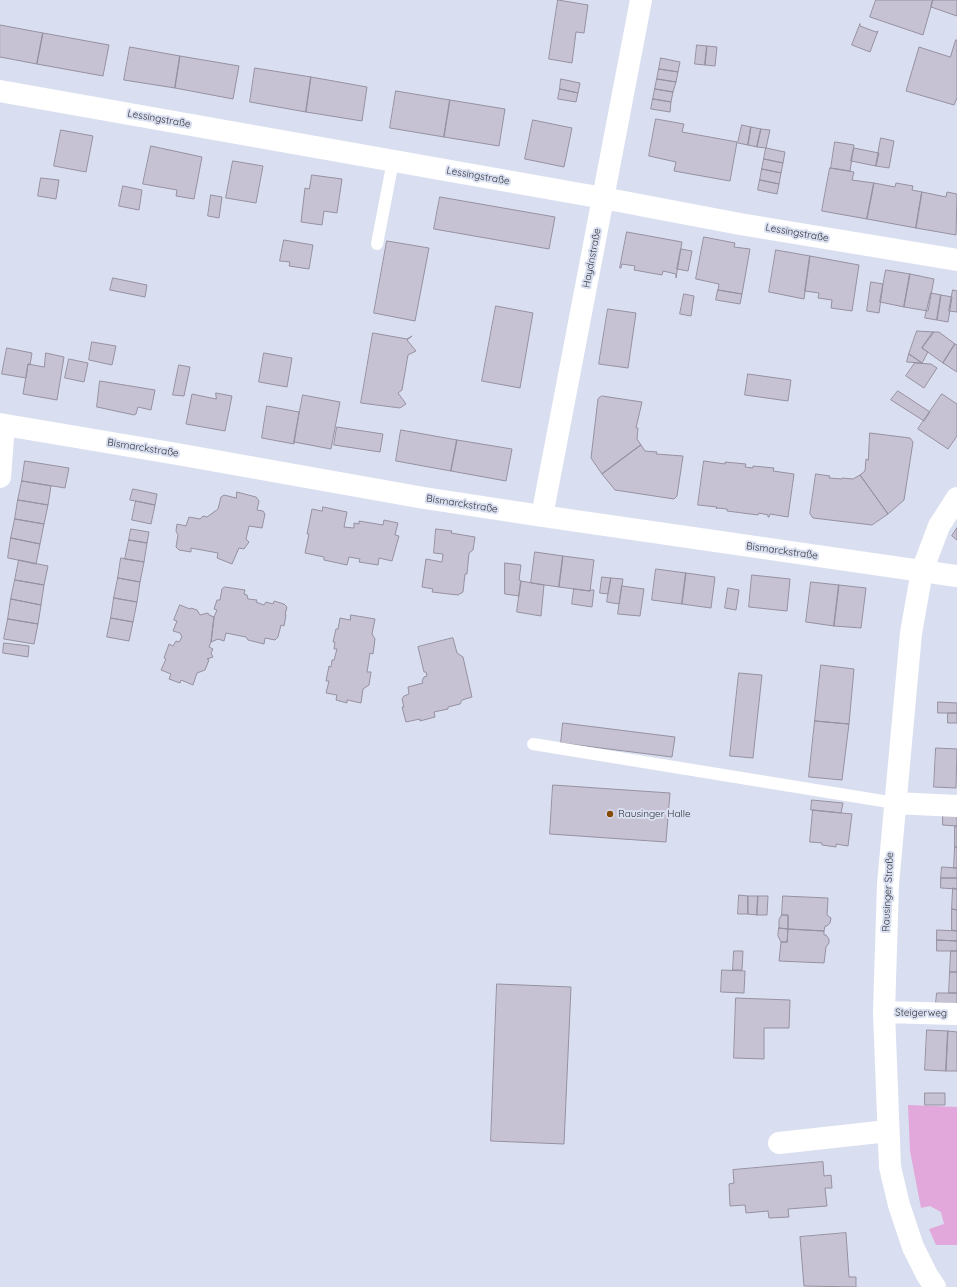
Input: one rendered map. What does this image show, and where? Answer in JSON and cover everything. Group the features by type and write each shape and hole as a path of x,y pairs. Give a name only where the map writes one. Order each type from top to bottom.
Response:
{"street":[{"name":"Haydnstraße","path":"542,516 642,0"},
{"name":"Lessingstraße","path":"0,91 603,198 740,224 957,260"},
{"name":"Bismarckstraße","path":"0,477 2,425 177,454 424,498 957,576"},
{"name":"Rausinger Straße","path":"935,1287 927,1275 913,1247 899,1205 890,1167 884,1012 888,884 894,804 911,633 922,571 939,526 957,498"},
{"path":"894,804 957,806"},
{"name":"Steigerweg","path":"884,1012 957,1014"},
{"path":"779,1143 888,1131"}],"lane":[{"path":"377,244 393,161"},
{"path":"533,744 894,804"}],"shaded area":[{"path":"908,1105 957,1107 957,1245 936,1245 929,1229 944,1224 941,1212 930,1206 921,1208 910,1151"}],"building":[{"path":"558,0 588,5 584,33 576,32 572,63 549,59"},
{"path":"876,0 933,0 923,35 870,17"},
{"path":"933,0 957,0 957,16 931,7"},
{"path":"860,24 860,26 876,32 878,31 870,52 852,45"},
{"path":"0,25 43,33 37,64 0,57"},
{"path":"43,33 109,45 103,76 37,64"},
{"path":"956,40 957,98 954,105 906,91 919,47 950,57"},
{"path":"697,45 707,46 705,65 695,64"},
{"path":"707,46 717,47 715,66 705,65"},
{"path":"130,47 180,56 175,88 124,80"},
{"path":"180,56 239,66 233,99 175,88"},
{"path":"661,58 680,62 678,72 659,69"},
{"path":"255,68 311,77 306,112 250,102"},
{"path":"659,69 678,72 676,82 657,79"},
{"path":"311,77 367,87 362,121 306,112"},
{"path":"561,79 580,83 578,93 560,89"},
{"path":"657,79 676,82 673,92 655,89"},
{"path":"560,89 578,93 576,102 558,99"},
{"path":"655,89 673,92 671,102 653,99"},
{"path":"396,91 450,100 444,137 390,128"},
{"path":"653,99 671,102 670,112 651,109"},
{"path":"450,100 505,109 499,146 444,137"},
{"path":"656,119 684,124 682,132 737,142 730,181 674,171 676,162 649,156"},
{"path":"533,120 572,128 564,167 525,159"},
{"path":"742,125 751,127 748,145 738,143"},
{"path":"751,127 761,129 757,147 748,145"},
{"path":"761,129 770,130 766,148 757,147"},
{"path":"61,130 93,136 86,172 54,166"},
{"path":"881,138 894,141 889,168 876,166"},
{"path":"835,142 854,145 850,171 831,168"},
{"path":"151,146 202,157 194,199 176,196 177,190 143,184"},
{"path":"766,148 785,152 783,163 764,159"},
{"path":"854,148 879,153 876,166 851,161"},
{"path":"764,159 783,163 781,173 762,169"},
{"path":"233,161 263,166 256,203 226,198"},
{"path":"830,168 854,172 852,180 874,183 867,219 822,211"},
{"path":"762,169 781,173 779,184 760,180"},
{"path":"312,175 342,179 337,213 324,211 322,225 301,222 305,188 309,189"},
{"path":"41,178 59,180 56,199 38,196"},
{"path":"760,180 779,184 777,194 758,190"},
{"path":"874,183 895,187 896,183 913,186 912,190 922,192 916,228 867,219"},
{"path":"123,186 142,190 139,210 119,206"},
{"path":"922,192 946,197 947,192 957,194 956,235 916,228"},
{"path":"211,195 222,197 219,218 208,216"},
{"path":"440,197 555,217 549,249 434,229"},
{"path":"627,232 682,242 676,278 676,274 663,271 662,275 634,270 635,266 622,264 620,268"},
{"path":"704,237 735,243 734,247 750,249 742,294 718,290 719,284 696,279"},
{"path":"284,240 313,245 309,269 289,266 290,262 280,261"},
{"path":"387,241 429,248 415,321 374,313"},
{"path":"681,249 692,251 688,271 677,269"},
{"path":"776,250 810,256 804,299 769,292"},
{"path":"810,256 859,265 852,311 831,308 832,300 818,298 819,293 805,291"},
{"path":"886,270 910,274 904,307 880,302"},
{"path":"910,274 934,279 928,311 904,307"},
{"path":"113,278 147,285 145,297 110,290"},
{"path":"871,282 883,284 879,313 867,311"},
{"path":"718,290 742,294 740,304 716,300"},
{"path":"953,290 957,291 957,312 949,311"},
{"path":"931,293 941,295 937,320 925,318"},
{"path":"684,294 694,296 691,316 680,314"},
{"path":"941,295 952,297 948,322 937,320"},
{"path":"496,306 533,313 520,388 482,381"},
{"path":"608,309 636,313 628,368 599,364"},
{"path":"917,331 934,332 922,348 928,352 922,363 909,354"},
{"path":"933,332 939,332 955,344 943,363 922,348"},
{"path":"373,333 407,339 412,336 407,340 416,351 408,355 402,390 398,393 406,404 400,408 361,403"},
{"path":"92,342 116,346 112,365 89,360"},
{"path":"955,344 957,345 957,372 943,363"},
{"path":"7,348 32,353 30,365 28,364 26,378 2,374"},
{"path":"46,353 64,357 57,400 23,394 28,364 44,367"},
{"path":"264,353 292,358 287,387 259,382"},
{"path":"909,354 922,363 907,362"},
{"path":"69,359 88,363 84,382 65,378"},
{"path":"915,363 931,364 937,368 924,388 906,376"},
{"path":"179,365 190,367 184,396 173,395"},
{"path":"748,374 791,380 788,401 745,395"},
{"path":"100,381 155,390 151,410 138,407 136,414 134,415 97,407"},
{"path":"898,391 930,412 924,421 891,400"},
{"path":"216,393 232,396 225,431 186,424 192,394 216,399"},
{"path":"942,394 957,404 957,436 948,449 918,429"},
{"path":"303,395 340,402 331,449 294,442"},
{"path":"602,396 642,402 636,428 638,428 637,439 641,445 602,474 591,458 598,399"},
{"path":"267,406 299,412 294,444 262,438"},
{"path":"337,427 383,434 380,452 334,445"},
{"path":"401,430 457,440 451,471 396,461"},
{"path":"870,433 910,438 913,442 904,500 888,514 860,475 865,471 866,459 868,460"},
{"path":"457,440 512,449 506,481 451,471"},
{"path":"641,445 645,451 657,452 656,454 683,456 677,496 674,499 615,490 602,474"},
{"path":"25,461 69,468 65,488 22,481"},
{"path":"704,461 725,464 725,462 746,464 745,467 753,468 753,466 774,468 773,471 794,474 788,517 770,514 768,517 768,515 759,513 758,515 727,511 727,509 716,509 717,507 698,505"},
{"path":"816,474 830,476 829,478 842,479 853,479 860,475 888,514 872,525 813,518 810,514"},
{"path":"22,481 51,486 48,505 18,500"},
{"path":"133,489 157,494 155,505 130,500"},
{"path":"237,492 256,497 259,501 257,510 263,511 265,514 262,528 249,526 246,539 249,542 244,549 239,548 232,564 217,558 218,553 191,548 191,552 179,550 176,547 178,535 176,531 177,524 186,526 189,517 200,519 203,516 207,517 218,509 221,497 224,495 236,498"},
{"path":"18,500 48,505 44,524 15,519"},
{"path":"136,501 155,505 151,524 132,520"},
{"path":"323,507 347,512 344,527 354,528 354,523 359,524 359,521 383,525 384,520 398,523 395,535 399,536 392,561 379,558 378,565 359,562 360,559 349,557 347,565 324,560 324,557 305,553 312,509 322,511"},
{"path":"15,519 44,524 40,544 11,538"},
{"path":"957,528 957,540 952,536"},
{"path":"131,529 149,532 147,543 129,540"},
{"path":"436,529 452,531 451,533 475,537 473,550 469,553 467,574 465,574 463,592 458,595 432,592 433,589 422,587 426,559 442,562 443,554 434,553"},
{"path":"11,538 40,544 36,564 8,558"},
{"path":"129,540 147,543 144,562 125,559"},
{"path":"535,552 563,556 559,587 531,583"},
{"path":"563,556 594,560 590,591 559,587"},
{"path":"121,558 144,562 140,582 118,578"},
{"path":"19,560 48,566 44,585 15,580"},
{"path":"505,563 521,565 519,596 505,594"},
{"path":"656,569 686,573 682,604 652,600"},
{"path":"686,573 715,577 711,608 682,604"},
{"path":"752,575 790,579 787,611 749,607"},
{"path":"602,577 611,578 608,594 600,593"},
{"path":"118,578 140,582 137,602 114,598"},
{"path":"611,578 623,579 619,604 607,602"},
{"path":"15,580 44,585 41,605 11,599"},
{"path":"521,581 544,585 541,616 517,612"},
{"path":"811,582 839,585 834,626 806,622"},
{"path":"839,585 866,588 861,628 834,626"},
{"path":"622,586 644,589 640,616 618,614"},
{"path":"225,587 245,590 244,594 247,595 248,599 257,600 256,602 264,605 266,602 273,604 274,601 284,604 287,607 284,626 281,625 278,637 275,640 265,638 264,644 248,640 246,637 226,633 224,641 218,639 211,642 214,617 217,610 214,609 217,600 220,600 222,589"},
{"path":"728,588 739,590 736,610 725,608"},
{"path":"574,589 594,590 592,607 572,604"},
{"path":"114,598 137,602 133,622 111,618"},
{"path":"11,599 41,605 38,624 8,619"},
{"path":"180,605 197,610 200,615 208,613 214,617 209,647 213,649 211,653 213,657 207,659 209,660 205,670 197,673 193,685 181,680 180,683 169,679 171,674 161,670 166,659 164,658 169,644 173,646 176,641 179,642 182,637 180,633 173,631 177,621 174,620"},
{"path":"351,615 375,619 372,634 375,639 373,654 370,653 367,672 371,672 369,685 363,689 361,703 347,700 347,703 336,700 337,695 326,693 329,681 326,681 329,666 331,667 332,660 334,660 337,649 334,649 335,642 333,642 336,629 338,629 340,618 350,620"},
{"path":"111,618 133,622 129,641 107,637"},
{"path":"8,619 38,624 34,644 4,639"},
{"path":"453,638 457,653 463,657 472,697 462,700 460,704 448,707 448,709 434,712 435,717 420,721 420,719 406,722 402,707 404,707 402,699 404,696 409,694 408,687 423,683 422,681 424,677 427,676 426,672 424,672 418,647"},
{"path":"4,643 29,646 28,657 3,653"},
{"path":"821,665 854,669 849,724 815,721"},
{"path":"739,673 762,675 753,758 730,756"},
{"path":"938,702 957,703 957,713 938,713"},
{"path":"948,713 957,713 957,723 948,723"},
{"path":"815,721 849,724 842,780 809,777"},
{"path":"563,723 675,737 672,757 561,743"},
{"path":"936,748 957,749 956,788 934,787"},
{"name":"Rausinger Halle","path":"553,785 670,793 666,842 550,834"},
{"path":"812,800 843,803 841,813 811,810"},
{"path":"813,810 852,814 848,846 836,844 836,847 822,845 822,843 810,842"},
{"path":"943,815 957,816 957,826 943,825"},
{"path":"955,826 957,826 957,847 955,847"},
{"path":"955,847 957,847 957,868 954,868"},
{"path":"942,867 957,868 957,878 941,878"},
{"path":"941,878 957,878 957,889 941,888"},
{"path":"953,888 957,889 957,910 952,909"},
{"path":"739,895 748,896 748,914 738,914"},
{"path":"748,896 758,896 757,915 748,914"},
{"path":"758,896 768,896 767,915 757,915"},
{"path":"783,896 828,898 827,915 831,918 830,923 825,926 824,931 788,929 788,915 782,915"},
{"path":"952,909 957,910 957,931 952,930"},
{"path":"782,915 788,915 788,929 779,928 779,920"},
{"path":"779,928 788,929 787,942 781,942 778,936"},
{"path":"788,929 824,931 824,935 826,935 829,939 829,943 826,947 824,963 779,961 781,942 787,942"},
{"path":"937,930 957,931 957,941 937,940"},
{"path":"937,940 957,941 957,951 937,951"},
{"path":"734,951 743,951 742,970 733,970"},
{"path":"951,951 957,951 957,972 950,972"},
{"path":"722,970 745,971 744,993 721,992"},
{"path":"950,972 957,972 957,993 949,993"},
{"path":"497,984 571,987 564,1144 491,1141"},
{"path":"937,993 957,993 957,1004 936,1003"},
{"path":"736,998 790,1000 789,1028 764,1028 764,1059 734,1058"},
{"path":"927,1030 948,1031 946,1071 925,1070"},
{"path":"948,1031 957,1032 957,1071 946,1071"},
{"path":"925,1093 945,1093 945,1105 925,1105"},
{"path":"823,1162 824,1176 831,1175 832,1188 825,1188 827,1206 788,1209 789,1217 769,1218 768,1211 746,1213 745,1205 730,1206 729,1184 734,1183 733,1170"},
{"path":"846,1233 849,1277 856,1277 856,1287 804,1286 800,1237"}],"place":[{"name":"Rausinger Halle","path":"610,814"}]}
